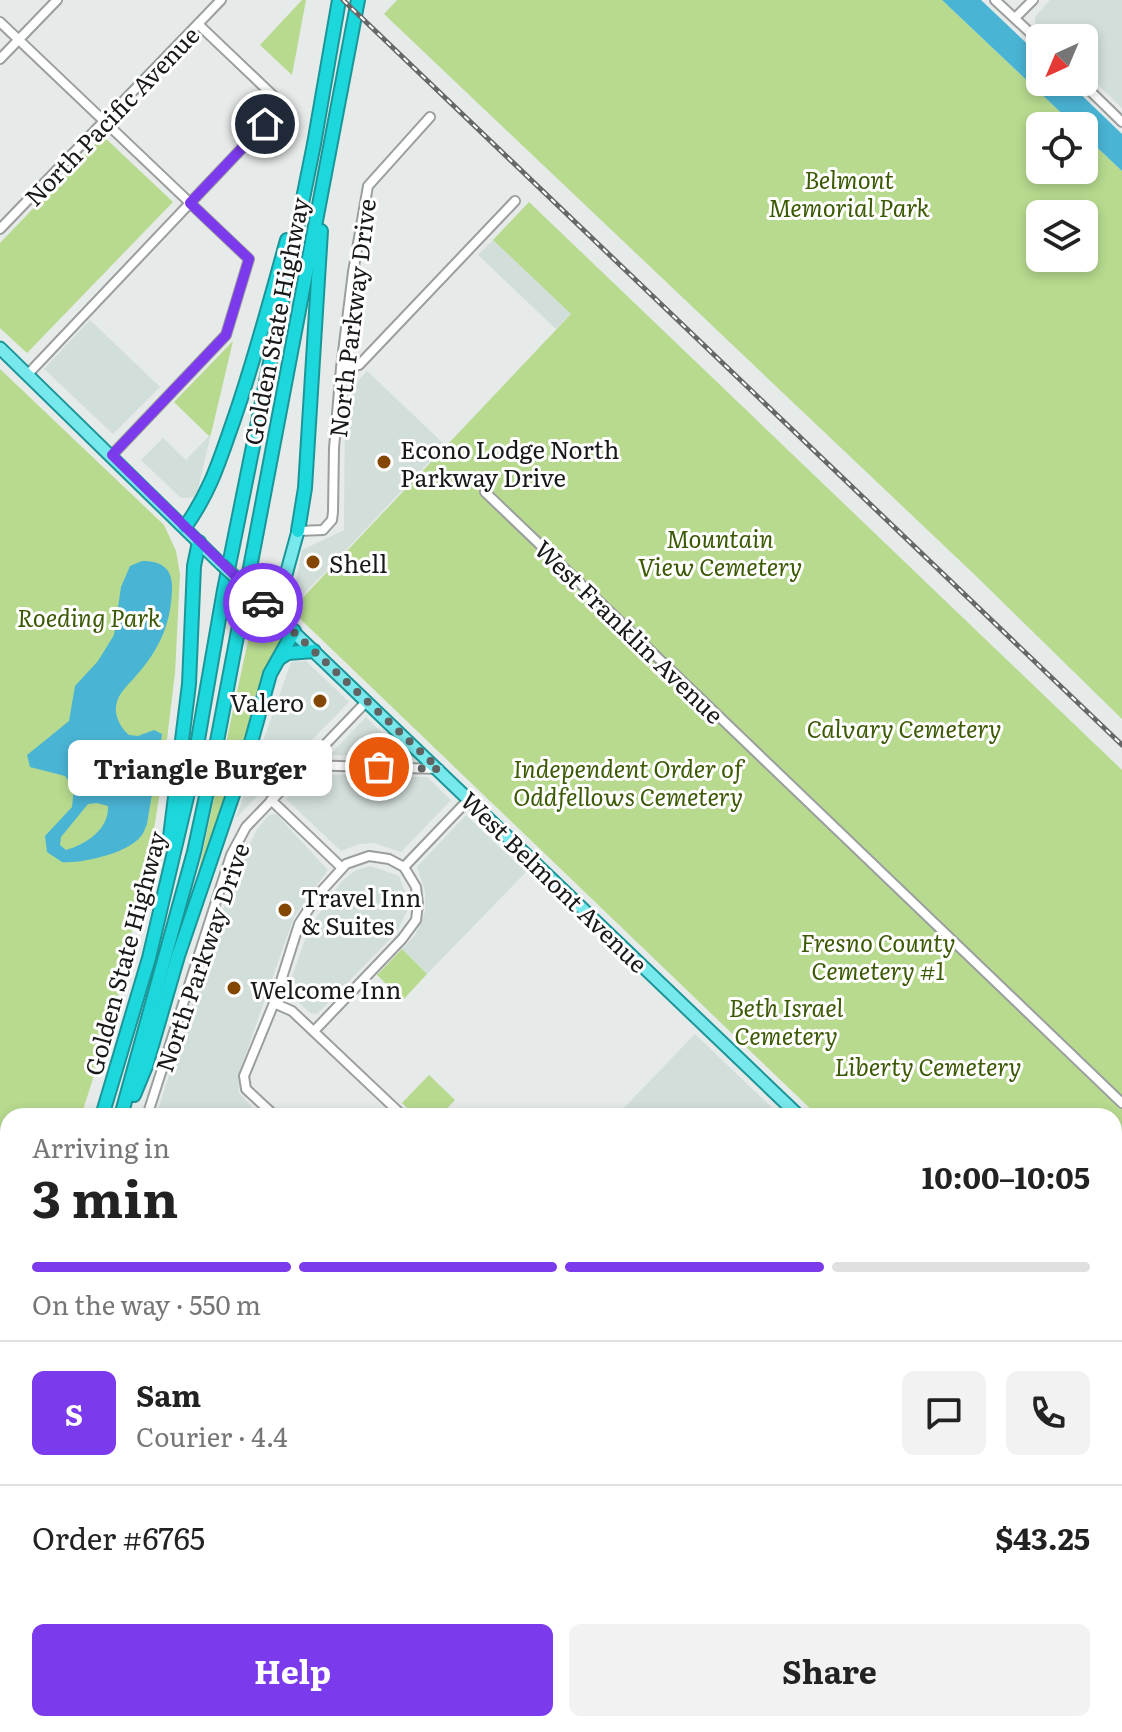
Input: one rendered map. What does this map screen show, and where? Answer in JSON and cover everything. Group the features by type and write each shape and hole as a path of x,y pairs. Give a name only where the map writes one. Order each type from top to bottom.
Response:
{"highway":[{"name":"Golden State Highway","path":"103,1108 116,1074 167,885 191,780 224,590 314,144 339,0"},
{"name":"Golden State Highway","path":"125,1108 194,852 208,786 358,0"},
{"path":"185,527 210,488 219,466 248,379 314,144"},
{"path":"298,531 305,488 315,296 326,170"},
{"path":"167,885 169,842 180,778 189,684 194,566 199,542"},
{"path":"127,1108 146,1066 178,956 252,739 270,674 294,631"},
{"path":"277,660 288,653 314,651"}],"main road":[{"name":"West Belmont Avenue","path":"0,348 221,564 470,798 791,1108"},
{"path":"262,602 284,582 298,531"}],"street":[{"path":"0,59 57,0"},
{"name":"North Pacific Avenue","path":"0,229 221,0"},
{"path":"995,0 1026,29"},
{"path":"1015,18 1033,0"},
{"path":"0,22 249,259 226,335 112,455"},
{"path":"28,374 283,105 198,24"},
{"path":"1095,96 1122,122"},
{"name":"North Parkway Drive","path":"298,531 320,531 332,520 341,368 368,186 430,117"},
{"path":"341,368 359,365 515,201"},
{"name":"West Franklin Avenue","path":"485,492 1122,1103"},
{"name":"North Parkway Drive","path":"150,1108 231,855 246,827 367,701"},
{"path":"306,765 439,769"},
{"path":"404,867 470,798"},
{"path":"271,800 341,867"},
{"path":"266,1108 246,1089 244,1076 274,1003 299,924 341,867 351,860 369,856 389,859 404,867 412,877 418,894 413,926 314,1031"},
{"path":"274,1003 292,1011 395,1108"}],"shaded area":[{"path":"1050,0 1122,0 1122,108 1098,85 1098,24 1036,24 1035,17"},
{"path":"493,240 571,314 556,329 478,255"},
{"path":"90,320 160,387 113,434 44,369"},
{"path":"367,371 445,445 291,608 302,550 344,530 345,395"},
{"path":"211,434 196,497 181,498 141,460 163,438 186,460"},
{"path":"306,661 349,702 236,818 291,662"},
{"path":"366,717 406,757 330,755"},
{"path":"310,774 427,777 451,800 401,852 374,843 341,851 286,799"},
{"path":"276,814 328,870 294,917 238,1076 239,1093 253,1108 159,1108 220,917 241,862 257,829 269,815"},
{"path":"466,815 526,872 427,974 402,949 415,935 425,912 425,891 417,867"},
{"path":"371,866 399,876 410,905 396,933 317,1014 310,1013 290,994 288,988 309,928 342,881 356,870"},
{"path":"695,1034 772,1108 624,1108"}],"green space":[{"path":"302,0 306,0 292,75 260,45"},
{"name":"Belmont Memorial Park","path":"397,0 942,0 1026,80 1026,96 1043,96 1060,112 1026,112 1026,184 1098,184 1098,148 1122,171 1122,719 977,577 384,14"},
{"path":"103,136 173,202 27,353 0,328 0,243"},
{"path":"529,202 1122,770 1122,1108 810,1108 291,610 571,314 493,240"},
{"path":"233,341 211,434 209,436 174,402"},
{"name":"Roeding Park","path":"0,369 164,525 176,551 180,574 175,673 154,829 115,1010 84,1108 0,1108"},
{"path":"254,613 286,639 204,882 197,878"},
{"path":"402,949 427,974 403,1000 377,975"},
{"path":"429,1075 455,1100 448,1108 407,1108 402,1103"}],"water":[{"path":"942,0 981,0 1026,43 1026,80"},
{"path":"1043,96 1083,96 1122,134 1122,171 1098,148 1098,112 1060,112"},
{"path":"142,561 155,562 168,571 172,582 169,614 162,636 151,657 120,695 116,707 118,720 129,735 138,736 154,730 162,734 147,824 142,835 126,848 92,859 62,862 47,852 45,836 72,807 74,788 65,776 30,767 27,755 69,721 75,686 98,661 114,635 121,587 130,566","holes":["88,804 108,806 105,822 95,834 82,844 66,850 60,845 61,837"]}],"railway":[{"path":"343,0 1122,745"}],"way so far":[{"path":"263,603 439,769 379,767"}],"place":[{"name":"Econo Lodge North Parkway Drive","path":"384,462"},
{"name":"Shell","path":"313,562"},
{"name":"Valero","path":"320,701"},
{"name":"Triangle Burger","path":"379,767"},
{"name":"Travel Inn & Suites","path":"285,910"},
{"name":"Welcome Inn","path":"234,988"}],"route":[{"path":"263,603 112,455 226,335 249,259 190,203 265,124"}],"park label":[{"name":"Mountain View Cemetery","path":"720,551"},
{"name":"Calvary Cemetery","path":"904,727"},
{"name":"Independent Order of Oddfellows Cemetery","path":"628,781"},
{"name":"Fresno County Cemetery #1","path":"878,955"},
{"name":"Beth Israel Cemetery","path":"786,1020"},
{"name":"Liberty Cemetery","path":"928,1065"}]}
